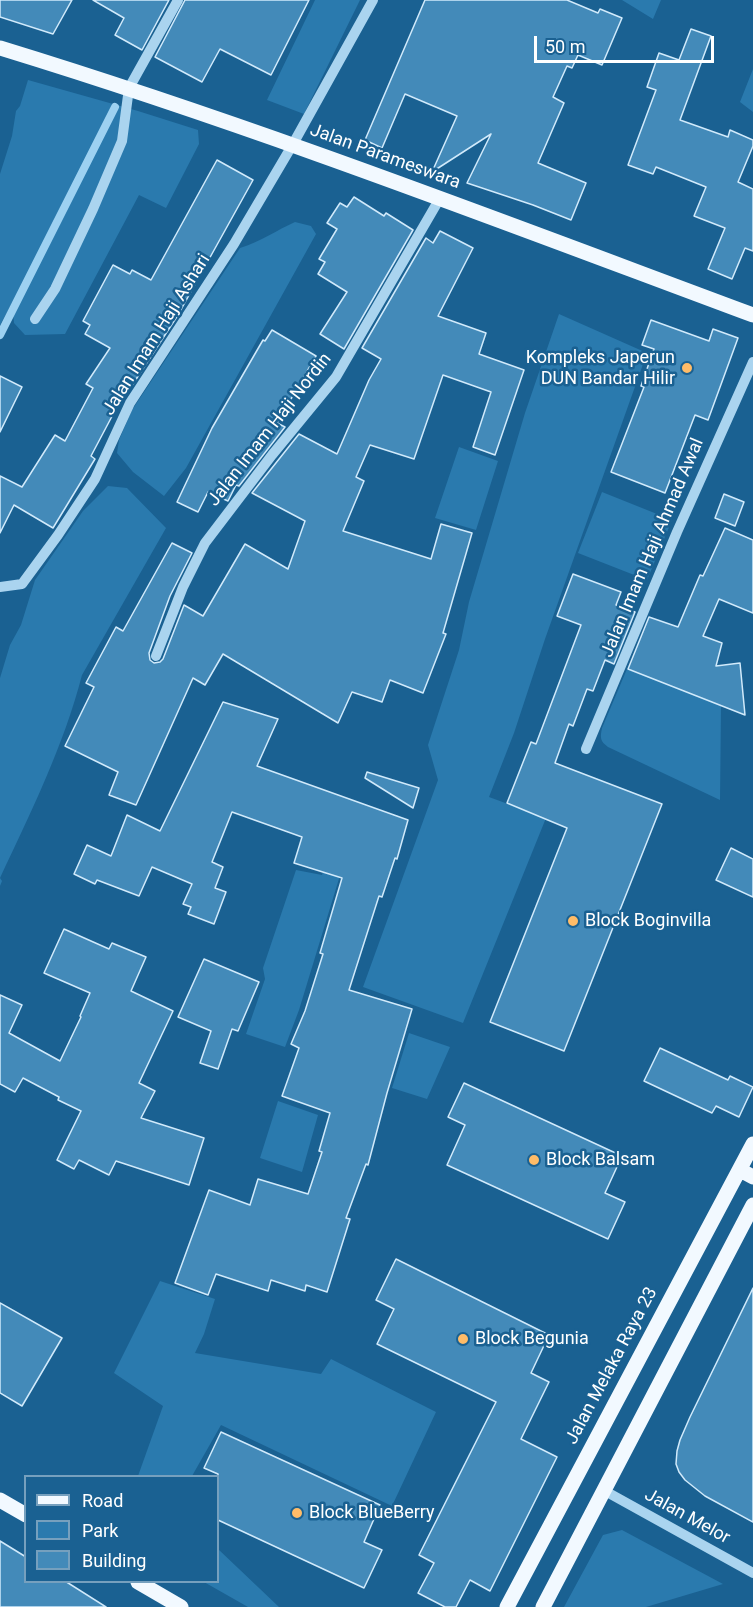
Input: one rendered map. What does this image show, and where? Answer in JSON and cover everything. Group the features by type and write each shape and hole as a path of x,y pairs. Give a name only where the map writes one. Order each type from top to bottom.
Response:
{"main road":[{"name":"Jalan Parameswara","path":"0,48 129,88 293,144 753,315"},
{"name":"Jalan Melaka Raya 23","path":"507,1607 746,1174 753,1144"},
{"path":"543,1607 753,1205"},
{"path":"0,1500 24,1514"},
{"path":"141,1583 181,1607"}],"street":[{"path":"35,319 55,290 122,141 129,88 178,0"},
{"name":"Jalan Imam Haji Ashari","path":"0,587 22,584 95,479 130,403 234,244 373,0"},
{"name":"Jalan Imam Haji Nordin","path":"156,656 183,587 205,543 272,455 336,377 440,198"},
{"name":"Jalan Imam Haji Ahmad Awal","path":"586,748 677,532 753,362"},
{"name":"Jalan Melor","path":"605,1491 753,1573"}],"green space":[{"path":"315,0 360,0 304,114 267,100"},
{"path":"622,0 661,0 653,19"},
{"path":"753,69 753,112 740,102"},
{"path":"28,80 198,130 199,144 166,208 139,195 65,334 25,335 14,323 12,303 0,325 0,174 12,136 16,111 20,106"},
{"path":"295,222 311,226 316,234 186,468 164,496 133,472 117,453 119,440 132,410 240,248"},
{"path":"559,314 647,353 514,733 489,797 546,818 463,1023 363,987 438,780 428,745 459,650 469,602 525,413"},
{"path":"459,447 498,461 476,530 435,518"},
{"path":"108,486 127,488 166,528 82,675 56,753 0,878 0,678 10,645 21,625 35,580 83,511"},
{"path":"602,492 672,520 647,580 578,553"},
{"path":"627,669 721,705 720,800 603,743 602,728"},
{"path":"332,841 348,849 299,1010 285,1047 246,1034 265,979 263,968 296,870 322,875"},
{"path":"409,1033 450,1047 427,1099 392,1088"},
{"path":"278,1101 318,1115 302,1172 260,1158"},
{"path":"160,1281 215,1299 204,1334 195,1353 321,1374 331,1359 436,1412 392,1506 221,1425 193,1475 138,1475 163,1406 114,1373"},
{"path":"622,1530 723,1584 646,1607 564,1607 603,1535"},
{"path":"219,1550 279,1607 248,1607 206,1583 219,1583"}],"building":[{"path":"0,0 72,0 53,34 0,17"},
{"path":"93,0 169,0 142,50 115,35 124,18"},
{"path":"185,0 309,0 271,75 220,49 202,82 155,57"},
{"path":"425,0 567,0 598,13 600,9 622,18 602,65 578,55 572,68 567,66 553,97 564,103 538,163 586,183 571,220 467,183 491,134 432,172 457,116 405,94 382,148 365,140"},
{"path":"691,29 711,36 680,120 728,137 730,130 753,140 753,146 738,182 753,189 753,251 745,248 732,279 708,269 725,228 694,216 706,187 656,167 653,174 628,165 656,90 647,87 659,53 679,60"},
{"path":"217,160 253,180 178,315 131,387 128,386 91,456 95,459 53,528 14,505 0,533 0,476 22,487 55,435 65,441 93,388 86,384 110,348 85,334 90,325 83,321 113,265 130,274 132,270 151,280"},
{"path":"354,197 384,216 386,213 413,230 344,349 320,334 347,292 318,274 325,262 319,259 337,229 327,223 340,203 347,207"},
{"path":"440,231 473,248 438,316 486,333 479,354 524,370 495,455 473,447 491,392 443,375 414,459 370,445 356,477 364,481 343,531 431,559 441,524 472,533 443,633 446,634 423,693 390,680 382,702 352,692 338,723 223,654 205,685 193,678 136,805 109,795 118,772 65,746 94,687 86,683 116,627 123,631 172,543 192,553 170,596 149,653 150,660 154,663 163,659 184,605 203,616 245,544 288,569 305,521 252,493 299,434 337,454 369,380 381,359 362,348 426,238 433,243"},
{"path":"651,320 709,341 713,329 738,338 708,420 695,415 665,493 611,472 644,387 641,386 654,349 642,345"},
{"path":"272,330 316,356 277,423 285,427 239,486 236,485 228,501 208,492 198,512 177,502 212,428 263,340 265,341"},
{"path":"0,376 22,387 0,432"},
{"path":"724,494 744,502 735,526 715,518"},
{"path":"725,528 753,540 753,613 719,599 703,636 722,643 716,666 740,663 745,715 628,669 649,617 678,627 700,575 703,576"},
{"path":"573,574 621,592 616,605 635,612 614,664 605,660 593,691 587,689 573,726 569,724 555,763 662,804 564,1051 490,1022 567,828 507,803 531,742 536,744 581,625 557,616"},
{"path":"223,702 278,719 257,766 408,820 397,859 395,858 382,897 379,896 349,990 412,1009 368,1165 366,1164 346,1218 350,1219 327,1292 306,1285 305,1291 271,1280 268,1291 216,1274 208,1295 175,1283 209,1190 250,1205 258,1179 308,1194 322,1152 319,1151 330,1113 282,1096 299,1048 291,1044 305,1011 323,954 320,953 342,878 294,863 302,837 232,812 212,862 223,867 215,888 226,892 214,924 188,914 191,907 183,904 192,884 152,867 139,896 97,880 95,884 74,874 87,845 111,856 127,815 160,831"},
{"path":"367,772 419,788 413,808 365,778"},
{"path":"731,848 753,859 753,897 716,880"},
{"path":"64,929 109,949 112,943 146,957 131,991 173,1011 139,1083 155,1091 141,1118 204,1138 189,1185 116,1161 109,1175 79,1160 74,1169 57,1160 81,1111 58,1100 59,1097 23,1078 15,1092 0,1084 0,995 22,1005 9,1033 60,1061 81,1017 90,993 44,973"},
{"path":"204,959 259,982 238,1031 232,1029 218,1069 200,1063 211,1031 178,1017"},
{"path":"660,1048 728,1080 730,1076 753,1087 739,1117 716,1106 712,1113 644,1081"},
{"name":"Block Balsam","path":"464,1083 622,1156 605,1193 625,1202 608,1239 447,1165 465,1125 448,1117"},
{"path":"396,1259 549,1335 531,1373 549,1382 521,1439 557,1457 490,1591 470,1580 456,1607 445,1607 418,1593 434,1563 419,1555 496,1402 377,1344 394,1309 376,1300"},
{"path":"753,1288 753,1522 705,1496 685,1480 676,1464 680,1440 690,1417"},
{"path":"0,1303 62,1338 22,1406 0,1393"},
{"name":"Block BlueBerry","path":"221,1432 380,1505 364,1542 382,1550 364,1588 219,1520 219,1475 204,1468"},
{"path":"0,1541 24,1556 24,1583 68,1583 106,1607 0,1607"}],"waterway":[{"path":"0,335 115,107"}],"place":[{"name":"Kompleks Japerun DUN Bandar Hilir","path":"687,368"},
{"name":"Block Boginvilla","path":"573,921"},
{"name":"Block Balsam","path":"534,1160"},
{"name":"Block Begunia","path":"463,1339"},
{"name":"Block BlueBerry","path":"297,1513"}]}
